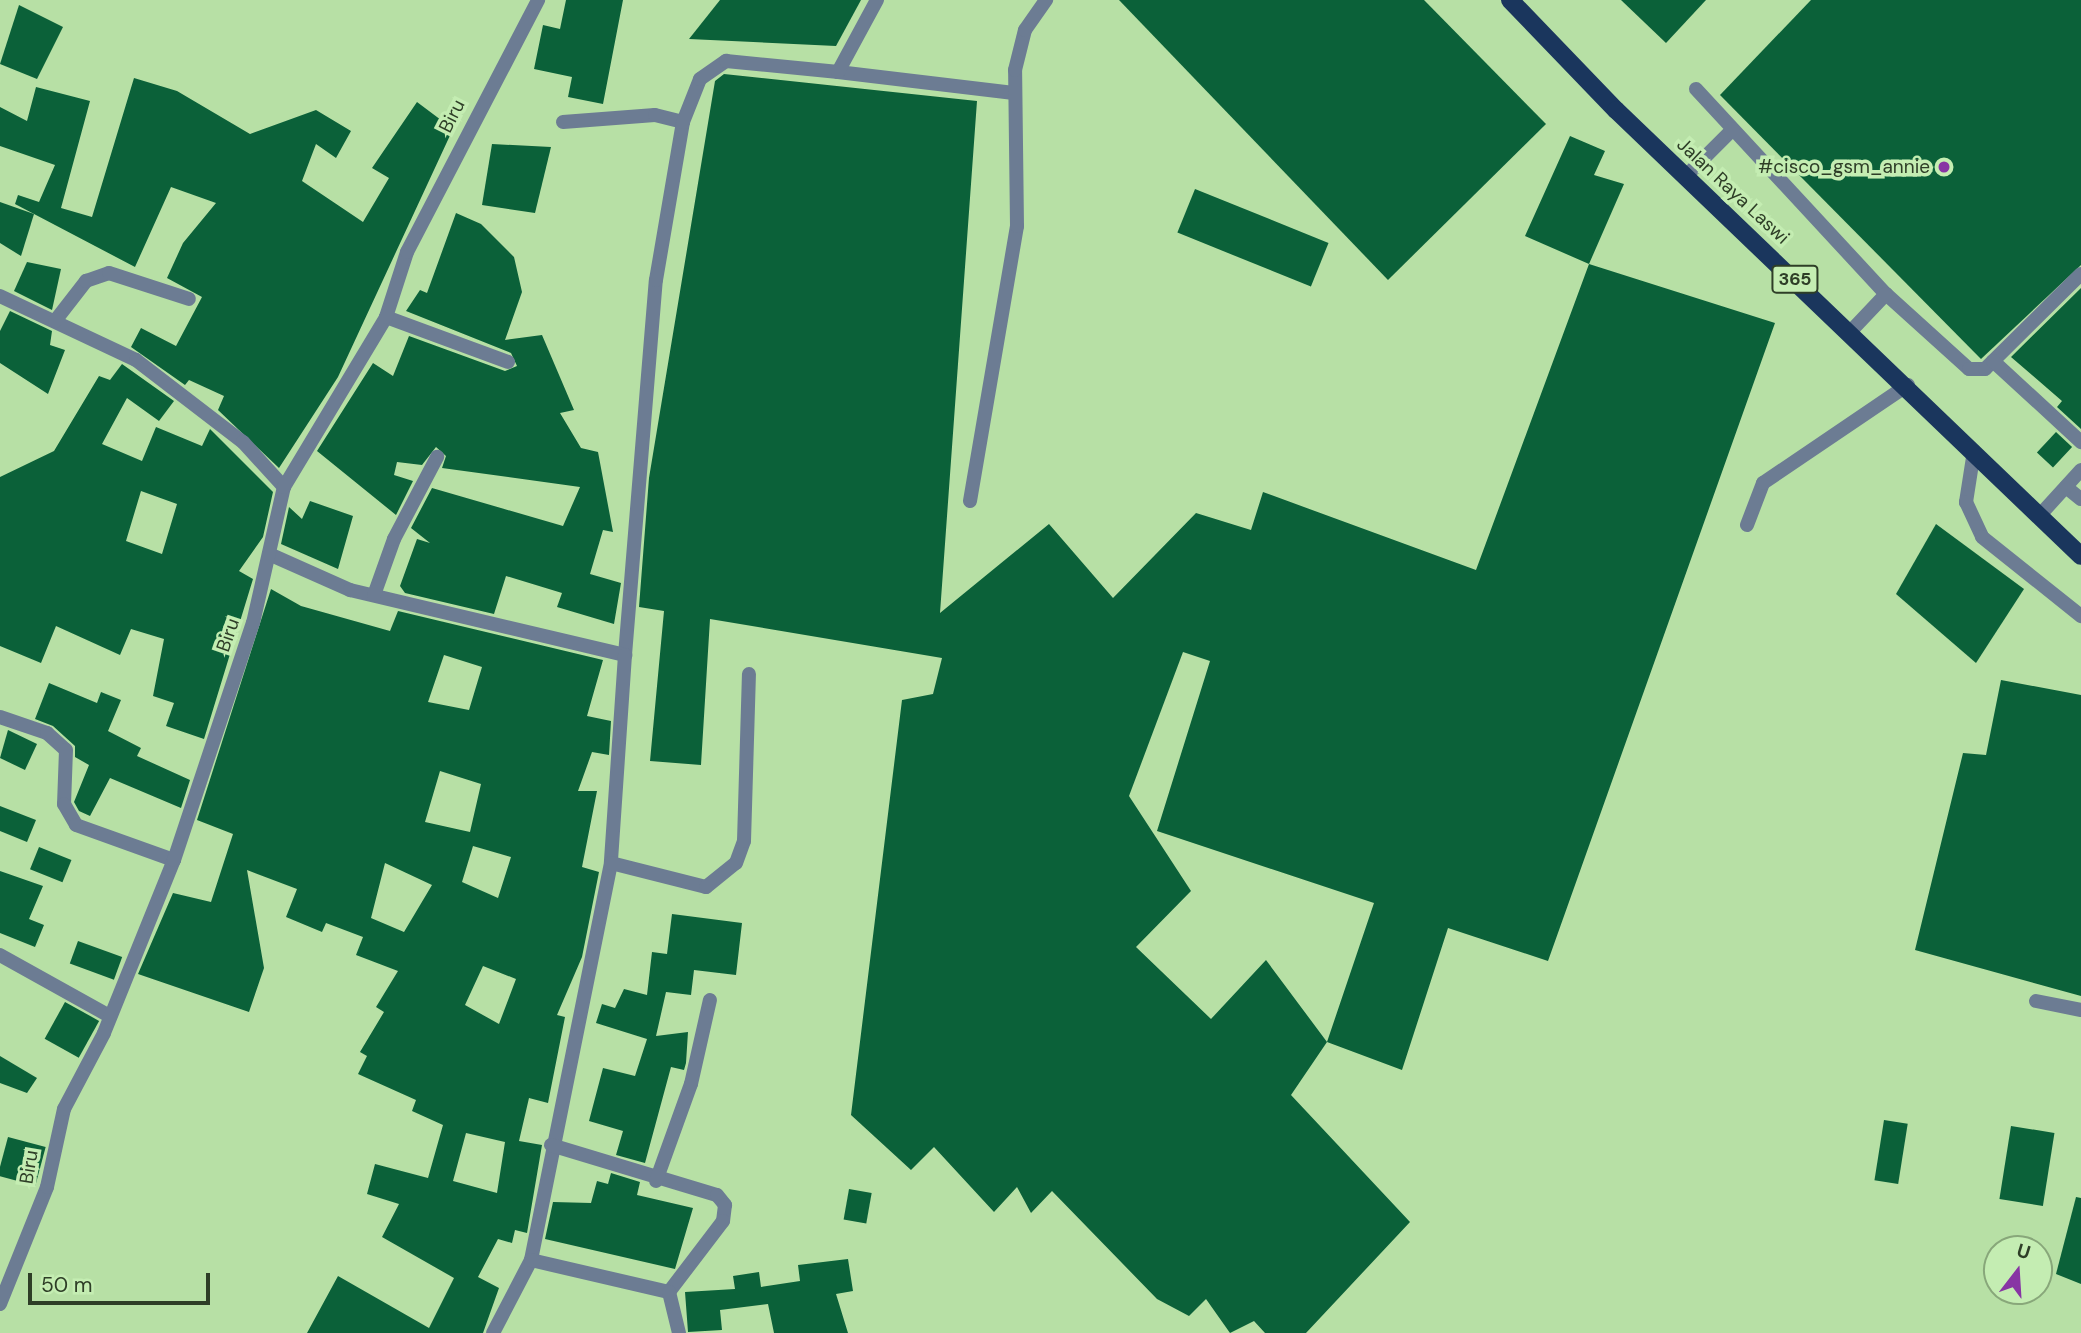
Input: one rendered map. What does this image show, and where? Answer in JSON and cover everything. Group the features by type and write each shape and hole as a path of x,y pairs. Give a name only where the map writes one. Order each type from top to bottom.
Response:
{"main road":[{"name":"Jalan Raya Laswi","path":"1510,0 1686,176 1908,385 2081,556"}],"street":[{"name":"Biru","path":"0,1304 47,1187 64,1109 108,1015 174,860 253,623 284,488 386,317 412,241 538,0"},
{"path":"838,72 877,0"},
{"path":"970,501 1017,226 1014,93 1025,30 1046,0"},
{"path":"493,1333 531,1260 551,1145 611,863 656,281 683,122 700,79 726,61 1014,93"},
{"path":"1696,89 1886,294 1969,369 1980,371 1993,361 2081,274"},
{"path":"563,122 655,115 683,122"},
{"path":"1686,176 1733,129"},
{"path":"55,321 86,281 109,273 189,299"},
{"path":"1851,331 1886,294"},
{"path":"0,296 136,360 182,392 243,442 284,488"},
{"path":"386,317 508,362"},
{"path":"1993,361 2081,442"},
{"path":"1747,525 1763,483 1908,385"},
{"path":"1974,451 1966,502 1982,537 2081,616"},
{"path":"374,595 394,539 437,457"},
{"path":"2040,515 2081,470"},
{"path":"2066,487 2081,499"},
{"path":"269,554 291,569 374,595 625,655"},
{"path":"611,863 706,887 737,863 744,841 749,674"},
{"path":"0,717 47,733 66,750 64,804 76,825 174,860"},
{"path":"0,955 108,1015"},
{"path":"656,1181 691,1084 710,1000"},
{"path":"2036,1001 2081,1010"},
{"path":"551,1145 656,1181 708,1191 725,1205 723,1221 669,1292"},
{"path":"531,1260 669,1292"},
{"path":"669,1292 679,1333"}],"building":[{"path":"566,0 623,0 603,104 568,97 572,77 534,69 543,25 560,29"},
{"path":"720,0 861,0 836,46 689,39"},
{"path":"1119,0 1424,0 1546,124 1388,280"},
{"path":"1621,0 1706,0 1666,43"},
{"path":"1811,0 2081,0 2081,265 1981,359 1720,95"},
{"path":"19,5 63,27 37,79 0,64"},
{"path":"724,74 977,101 940,613 1049,524 1113,598 1196,513 1251,530 1263,492 1476,570 1589,264 1775,323 1548,961 1448,928 1402,1070 1327,1042 1291,1095 1410,1222 1306,1333 1265,1333 1254,1321 1230,1333 1206,1299 1189,1316 1157,1299 1052,1191 1031,1213 1017,1187 994,1212 934,1147 911,1170 851,1115 902,700 933,694 942,658 710,619 701,765 650,761 664,611 639,607 649,478 715,81","holes":["1183,652 1210,661 1157,831 1374,903 1327,1042 1266,960 1211,1019 1136,947 1191,891 1129,796"]},
{"path":"134,78 177,91 250,134 316,110 351,131 336,158 316,144 302,181 363,222 389,178 372,168 417,102 453,129 338,377 279,468 218,410 224,396 189,380 185,385 131,347 141,328 176,346 202,297 167,278 183,243 216,203 171,187 135,267 15,204 18,195 39,202 55,165 0,146 0,107 27,121 36,87 90,101 61,208 92,217"},
{"path":"1570,136 1605,151 1594,175 1624,184 1589,264 1525,236"},
{"path":"492,144 551,147 535,213 482,205"},
{"path":"1195,189 1329,243 1311,287 1177,233"},
{"path":"0,202 34,214 21,256 0,243"},
{"path":"456,213 481,224 514,257 522,292 505,340 542,335 574,410 560,413 581,448 598,452 613,532 603,530 590,574 621,583 614,624 557,607 562,593 506,576 494,614 405,593 400,586 417,539 430,543 411,528 432,488 563,526 580,487 442,468 446,456 436,447 422,465 397,462 394,475 413,481 396,515 317,451 373,363 393,376 409,336 505,371 517,366 511,353 406,311 420,290 427,293"},
{"path":"27,262 61,269 52,310 14,291"},
{"path":"2081,288 2081,429 2057,407 2062,401 2011,357"},
{"path":"10,311 52,331 50,345 65,350 48,394 0,363 0,331"},
{"path":"122,364 174,401 159,421 127,398 102,444 142,461 156,427 202,446 210,429 273,492 263,537 239,571 253,579 204,739 166,726 174,703 153,696 164,639 131,629 120,655 56,626 41,663 0,646 0,477 54,451 99,376 110,380","holes":["141,491 177,504 162,554 126,541"]},
{"path":"2056,432 2072,447 2053,467 2037,452"},
{"path":"310,501 353,516 338,569 281,544 289,507 302,519"},
{"path":"1936,524 2024,589 1976,663 1896,594"},
{"path":"271,589 301,606 390,631 398,611 603,660 587,716 611,721 609,755 592,752 578,791 597,791 582,867 599,872 582,957 557,1015 565,1017 548,1103 529,1098 519,1141 542,1145 527,1233 515,1230 512,1243 498,1239 478,1277 499,1288 483,1333 307,1333 338,1276 429,1328 454,1278 382,1237 399,1204 367,1194 375,1164 428,1178 443,1125 412,1111 416,1100 358,1074 367,1056 360,1052 384,1012 376,1007 398,971 356,955 363,937 326,923 322,932 286,917 297,889 247,870 264,968 249,1012 138,974 173,893 211,902 233,834 197,820","holes":["444,655 482,667 469,710 428,702","440,771 481,784 470,832 425,822","473,846 511,857 498,898 462,882","385,863 432,885 404,932 371,918","483,966 516,979 499,1024 465,1005","466,1133 505,1142 497,1193 453,1181"]},
{"path":"2001,680 2081,695 2081,996 1915,950 1963,753 1986,755"},
{"path":"49,683 97,703 101,692 121,700 108,731 141,748 137,756 190,780 181,808 110,778 90,816 79,811 74,802 89,765 75,757 75,746 53,726 35,719"},
{"path":"8,730 37,744 25,770 0,758"},
{"path":"0,806 36,820 27,842 0,831"},
{"path":"39,847 71,860 62,882 30,869"},
{"path":"0,871 43,886 29,919 44,925 35,947 0,933"},
{"path":"672,914 742,923 736,975 694,970 691,995 666,992 656,1036 688,1032 686,1063 684,1070 671,1067 645,1163 616,1155 623,1131 589,1121 603,1068 635,1076 647,1039 596,1023 602,1004 615,1008 624,989 647,995 652,952 667,954"},
{"path":"78,941 122,957 114,980 70,964"},
{"path":"65,1002 99,1021 79,1058 45,1039"},
{"path":"0,1056 37,1078 27,1093 0,1083"},
{"path":"1884,1120 1908,1124 1898,1184 1874,1180"},
{"path":"2011,1126 2054,1133 2043,1206 1999,1199"},
{"path":"8,1137 46,1147 35,1186 0,1176"},
{"path":"611,1173 640,1182 637,1195 693,1208 675,1269 545,1239 553,1202 591,1203 597,1181 608,1184"},
{"path":"849,1189 872,1193 866,1224 844,1220"},
{"path":"2076,1197 2081,1198 2081,1284 2056,1274"},
{"path":"848,1259 853,1291 836,1294 848,1333 774,1333 768,1304 720,1310 722,1330 688,1332 685,1292 735,1289 733,1276 759,1272 761,1287 800,1281 798,1265"}],"place":[{"name":"#cisco_gsm_annie","path":"1944,167"}]}
